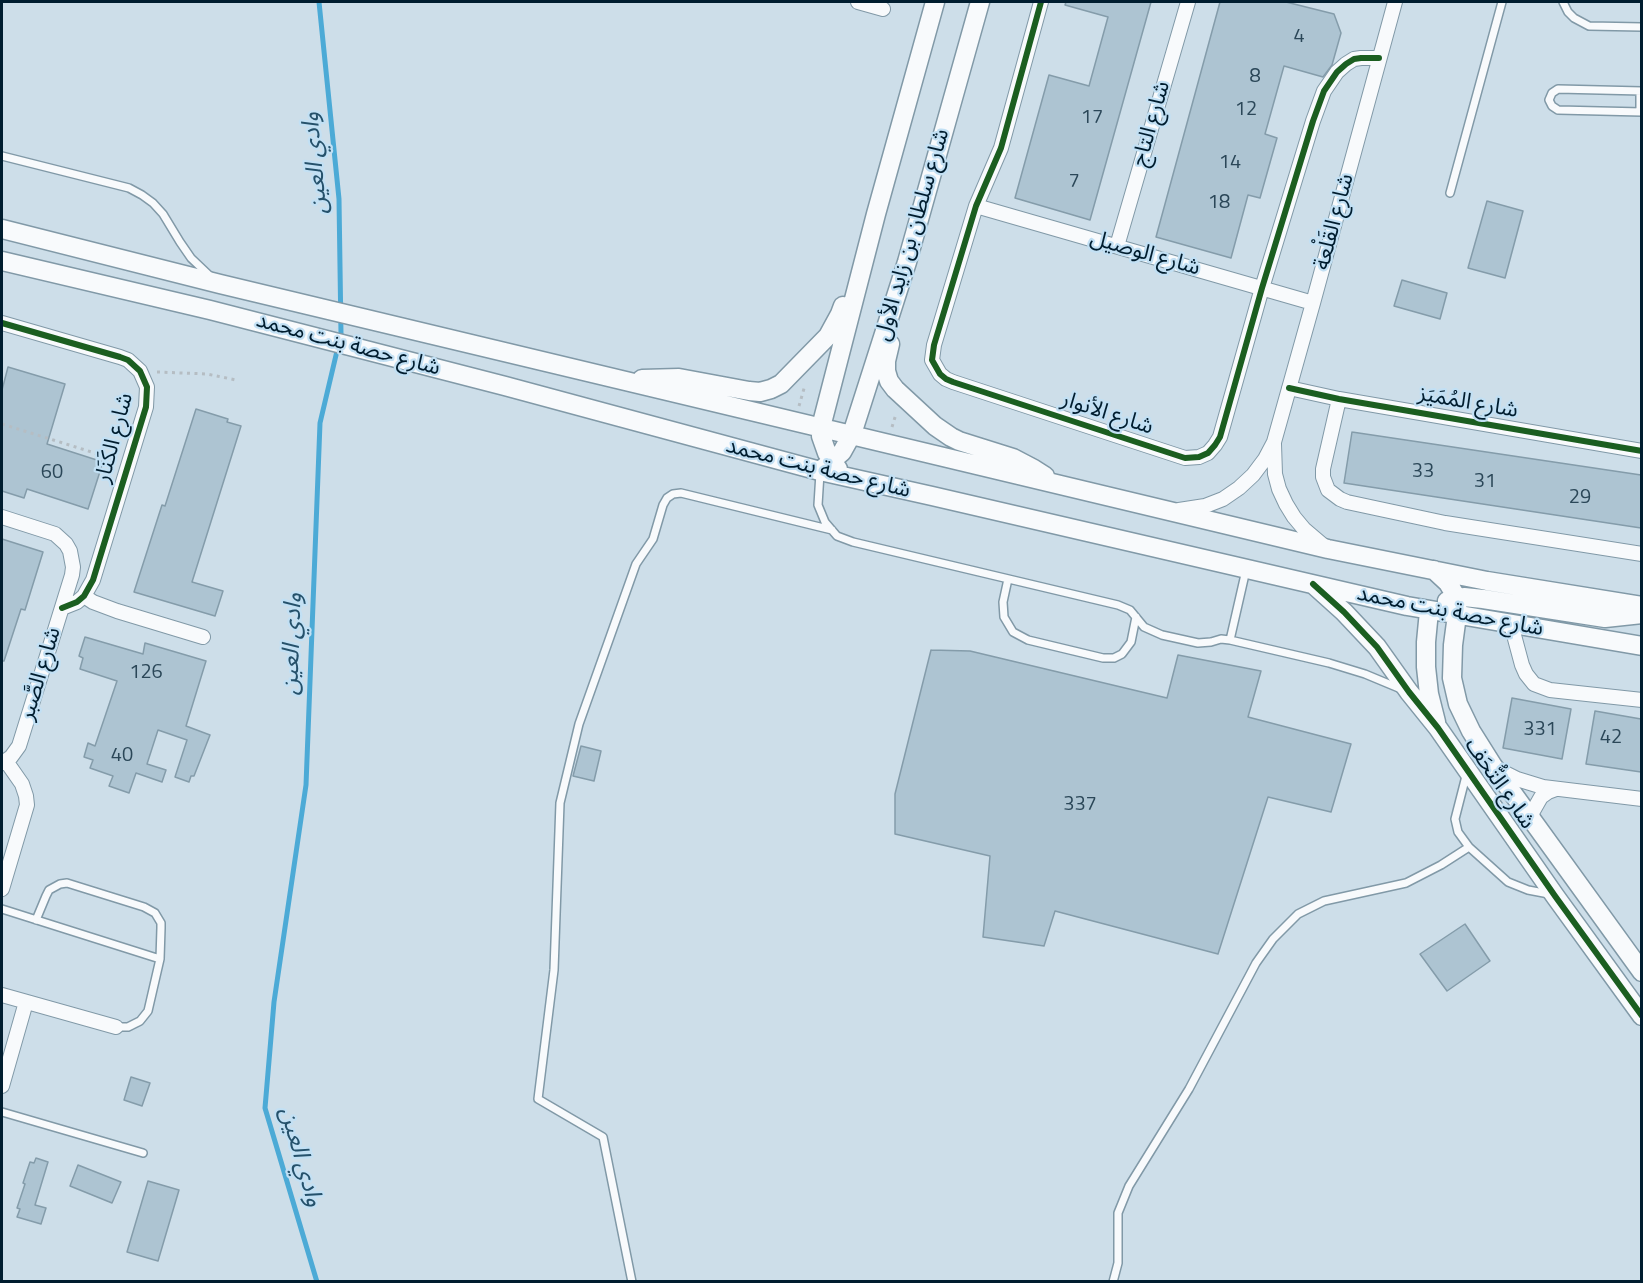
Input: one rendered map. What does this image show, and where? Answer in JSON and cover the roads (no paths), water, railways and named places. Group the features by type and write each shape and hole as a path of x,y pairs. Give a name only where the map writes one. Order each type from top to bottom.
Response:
{"main road":[{"name":"شارع سلطان بن زايد الأول","path":"825,466 821,427 876,214 935,2"},
{"name":"شارع سلطان بن زايد الأول","path":"825,466 846,447 852,434 907,262 980,2"},
{"path":"628,381 662,377 679,378 760,392 781,384 820,345 835,325 863,239 876,214"},
{"name":"شارع حصة بنت محمد","path":"2,229 220,284 1328,549 1486,581 1641,606"},
{"name":"شارع حصة بنت محمد","path":"2,261 210,310 825,466 846,477 1429,611 1457,607 1511,624 1641,646"},
{"path":"907,262 903,304 886,361 889,381 935,426 951,437 1018,460 1053,483"},
{"path":"1434,570 1448,583 1457,607 1483,598 1596,617 1641,614"},
{"name":"شارع التُّحَف","path":"1312,584 1365,632 1377,647 1438,728 1641,1016"},
{"name":"شارع التُّحَف","path":"1457,607 1452,678 1458,704 1471,731 1493,766 1641,972"},
{"path":"1429,611 1426,667 1429,694 1438,728"}],"street":[{"path":"858,2 883,9"},
{"name":"شارع الأنوار","path":"1041,2 1001,148 976,206 932,352 932,360 940,374 953,382 1185,458 1199,457 1208,453 1220,437 1262,288 1324,91 1337,72 1354,59 1379,58"},
{"name":"شارع التاج","path":"1117,246 1188,2"},
{"name":"شارع القَلْعة","path":"1167,511 1205,506 1223,499 1253,475 1274,442 1395,2"},
{"name":"شارع الوصيل","path":"976,206 1313,303"},
{"name":"شارع الكَنَار","path":"2,322 128,360 140,371 147,387 146,407 129,464 93,580 84,596"},
{"name":"شارع المُمَيَز","path":"1289,388 1339,399 1641,451"},
{"path":"1339,399 1323,477 1328,490 1340,499 1445,522 1641,554"},
{"name":"شارع القَلْعة","path":"1274,442 1275,474 1286,504 1304,529 1328,549"},
{"name":"شارع الصَّبر","path":"2,517 55,534 66,544 73,559 72,575 19,746 4,762"},
{"path":"62,608 77,602 84,596 117,611 203,637"},
{"path":"1511,624 1522,665 1534,684 1550,690 1641,700"},
{"path":"2,889 27,805 22,784 4,762"},
{"path":"1493,766 1523,781 1556,789 1641,799"},
{"path":"1532,819 1533,811 1541,797 1556,789"},
{"path":"2,994 116,1028"},
{"path":"2,1086 5,1059 26,1002"}],"lane":[{"path":"1450,193 1502,2"},
{"path":"1563,2 1574,18 1589,26 1641,27"},
{"path":"1558,89 1641,91 1641,112 1558,110 1549,100 1552,93 1558,89"},
{"path":"2,156 116,184 142,195 162,214 191,258 220,284"},
{"path":"825,466 818,505 825,522 837,536 853,542 1118,605 1130,610 1144,627 1162,635 1198,643 1221,639 1230,640 1329,663 1365,674 1409,692"},
{"path":"632,1281 603,1137 538,1099 554,970 560,802 579,724 636,564 653,539 667,498 681,493 832,530"},
{"path":"1230,640 1246,570"},
{"path":"1008,579 1003,602 1004,617 1012,632 1028,640 1103,658 1114,658 1122,654 1131,642 1136,617"},
{"path":"1468,770 1455,819 1458,831 1469,847 1508,882 1528,890 1555,896"},
{"path":"1113,1281 1118,1263 1118,1213 1129,1186 1189,1089 1256,963 1273,939 1298,914 1324,901 1406,883 1469,847"},
{"path":"36,920 49,890 67,883 144,906 155,913 161,922 160,959 150,1004 140,1021 128,1027 116,1028"},
{"path":"2,909 160,959"},
{"path":"2,1112 143,1153"}],"waterway":[{"name":"وادي العين","path":"317,1282 265,1108 274,1002 306,785 320,423 341,334 339,199 319,2"}]}
